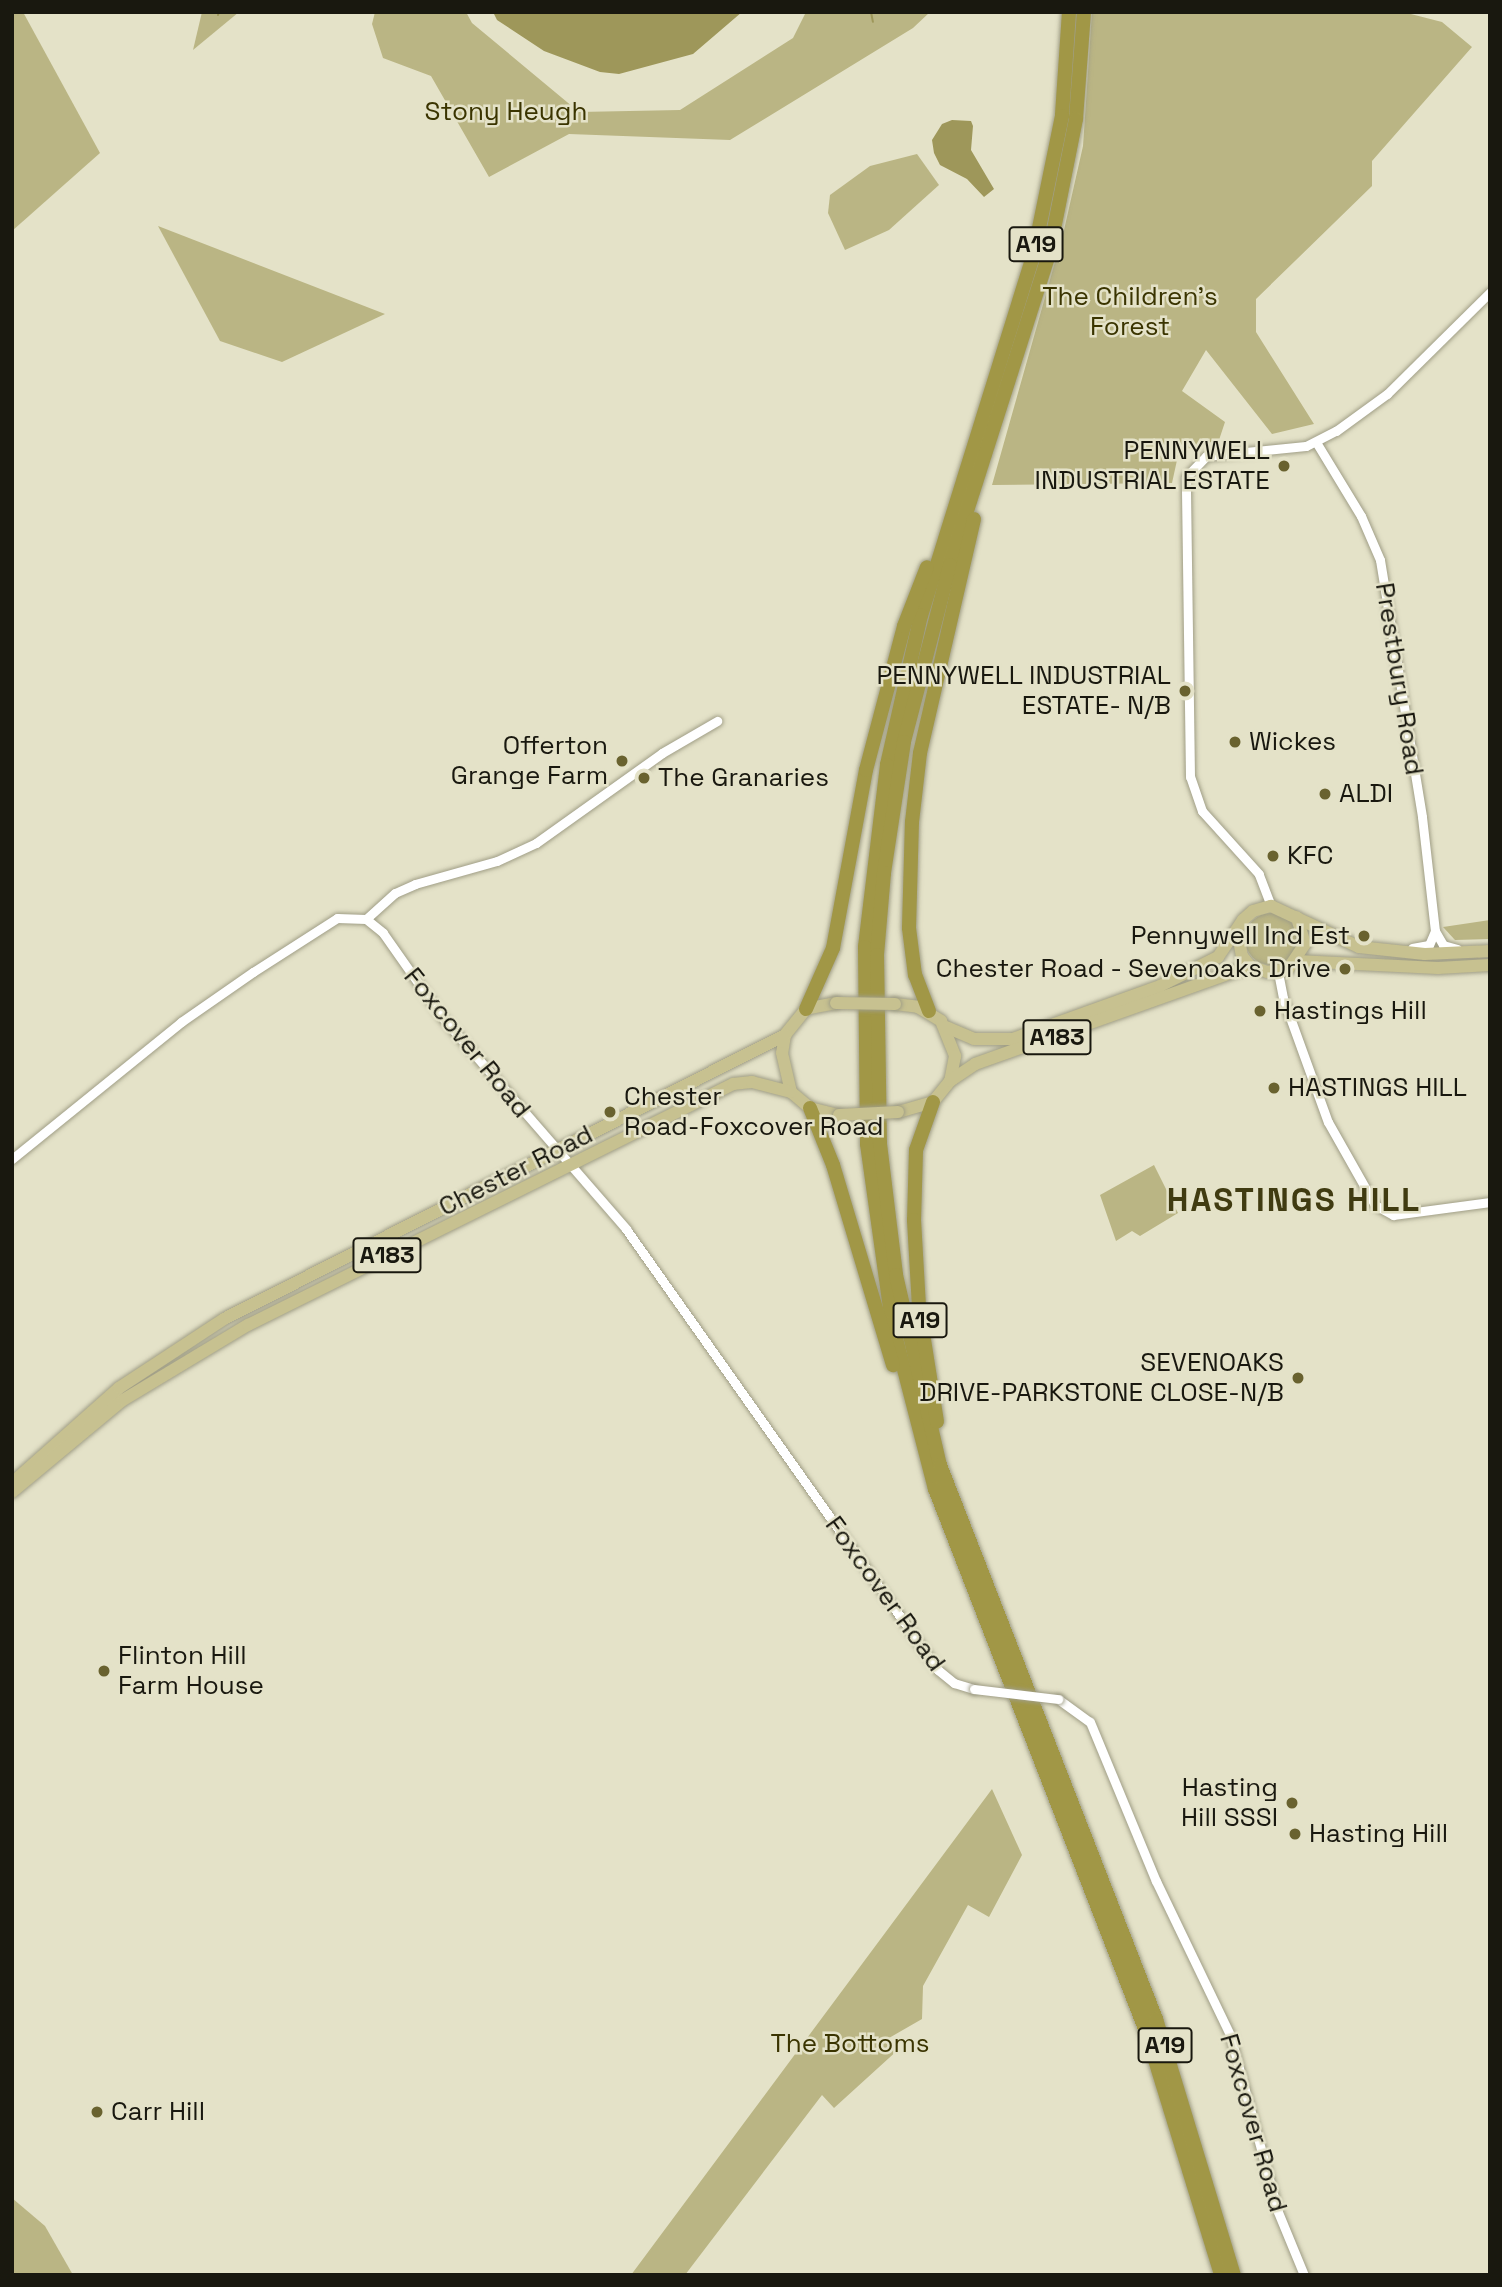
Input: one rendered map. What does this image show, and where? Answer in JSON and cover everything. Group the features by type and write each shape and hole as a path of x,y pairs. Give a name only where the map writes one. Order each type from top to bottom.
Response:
{"highway":[{"name":"A19","path":"1069,12 1062,116 1045,205 1013,327 966,467 921,615 889,754 872,876 863,994 867,1144 883,1276 935,1489 1147,2034 1221,2275"},
{"name":"A19","path":"1084,12 1070,160 1049,254 999,418 950,565 917,684 893,807 877,955 880,1144 896,1275 920,1390 966,1537 1156,2019 1234,2275"},
{"path":"929,1012 915,975 909,928 914,808 920,753 999,418"},
{"path":"806,1009 833,948 855,819 904,626 966,467"},
{"name":"A19","path":"933,1102 916,1150 919,1308 936,1417 966,1537"},
{"path":"810,1108 833,1164 914,1437 935,1489"}],"main road":[{"path":"1270,905 1297,917 1328,936 1381,950 1484,951"},
{"name":"A183","path":"946,1027 986,1041 1013,1039 1192,972 1218,957 1254,911 1270,905"},
{"path":"1297,917 1305,944 1297,961"},
{"path":"1238,934 1242,956 1250,966 1278,972 1297,961 1438,968 1490,965"},
{"name":"A183","path":"950,1081 975,1064 1250,966"},
{"path":"836,1003 895,1004 929,1012 946,1027 955,1056 950,1081 933,1102 898,1112 839,1115 810,1108 791,1092 782,1053 785,1035 806,1009 836,1003"},
{"name":"Chester Road","path":"12,1483 63,1434 179,1346 289,1284 785,1035"},
{"name":"Chester Road","path":"12,1492 123,1400 203,1349 570,1168 733,1084 752,1082 791,1092"}],"street":[{"path":"1270,905 1259,874 1202,811 1189,777 1185,487 1193,466 1206,456 1316,442 1387,394 1490,292"},
{"name":"Prestbury Road","path":"1316,442 1361,516 1380,560 1422,817 1435,931"},
{"path":"12,1159 181,1023 253,972 337,918 366,919 395,893 415,884 497,860 537,843 626,778 717,721"},
{"name":"Foxcover Road","path":"366,919 383,933 442,1017 570,1168 626,1229 938,1670 954,1683 974,1689 1058,1699 1090,1722 1166,1901 1230,2035 1278,2212 1304,2275"},
{"path":"1381,950 1424,947 1435,931 1443,945 1484,951"},
{"path":"1278,972 1283,998 1328,1122 1383,1211 1402,1214 1490,1202"}],"green space":[{"path":"12,12 23,12 100,153 12,231"},
{"path":"202,12 239,12 193,50"},
{"name":"Stony Heugh","path":"375,12 466,12 472,23 579,112 680,110 793,38 806,12 930,12 913,28 730,140 569,134 489,177 431,76 383,58 372,24"},
{"name":"The Children's Forest","path":"1092,12 1403,12 1442,22 1472,47 1372,161 1372,186 1256,299 1256,332 1314,424 1272,434 1206,350 1182,391 1225,422 1219,440 1179,451 1172,483 992,485 1064,230 1083,146"},
{"path":"917,154 939,185 889,230 845,250 828,213 830,195 870,166"},
{"path":"158,226 385,314 282,362 220,341"},
{"path":"1271,913 1290,920 1297,939 1290,958 1271,965 1252,958 1245,939 1252,920"},
{"path":"1490,920 1490,939 1455,940 1443,927"},
{"path":"1154,1165 1178,1213 1140,1236 1132,1231 1116,1241 1100,1195"},
{"name":"The Bottoms","path":"992,1789 1022,1855 989,1917 968,1905 923,1986 922,2019 889,2038 900,2048 834,2108 822,2095 685,2275 631,2275"},
{"path":"12,2198 45,2226 73,2275 12,2275"}],"shaded area":[{"path":"493,12 742,12 693,54 619,74 600,72 544,51 497,20"},
{"path":"952,120 971,121 971,150 994,189 984,197 967,179 940,165 934,153 932,140 942,124"}],"waterway":[{"path":"871,12 873,22"}],"place":[{"name":"PENNYWELL INDUSTRIAL ESTATE","path":"1284,466"},
{"name":"PENNYWELL INDUSTRIAL ESTATE- N/B","path":"1185,691"},
{"name":"Wickes","path":"1235,742"},
{"name":"Offerton Grange Farm","path":"622,761"},
{"name":"The Granaries","path":"644,778"},
{"name":"ALDI","path":"1325,794"},
{"name":"KFC","path":"1273,856"},
{"name":"Pennywell Ind Est","path":"1364,936"},
{"name":"Chester Road - Sevenoaks Drive","path":"1345,969"},
{"name":"Hastings Hill","path":"1260,1011"},
{"name":"HASTINGS HILL","path":"1274,1088"},
{"name":"Chester Road-Foxcover Road","path":"610,1112"},
{"name":"SEVENOAKS DRIVE-PARKSTONE CLOSE-N/B","path":"1298,1378"},
{"name":"Flinton Hill Farm House","path":"104,1671"},
{"name":"Hasting Hill SSSI","path":"1292,1803"},
{"name":"Hasting Hill","path":"1295,1834"},
{"name":"Carr Hill","path":"97,2112"}],"district":[{"name":"HASTINGS HILL","path":"1294,1201"}]}
